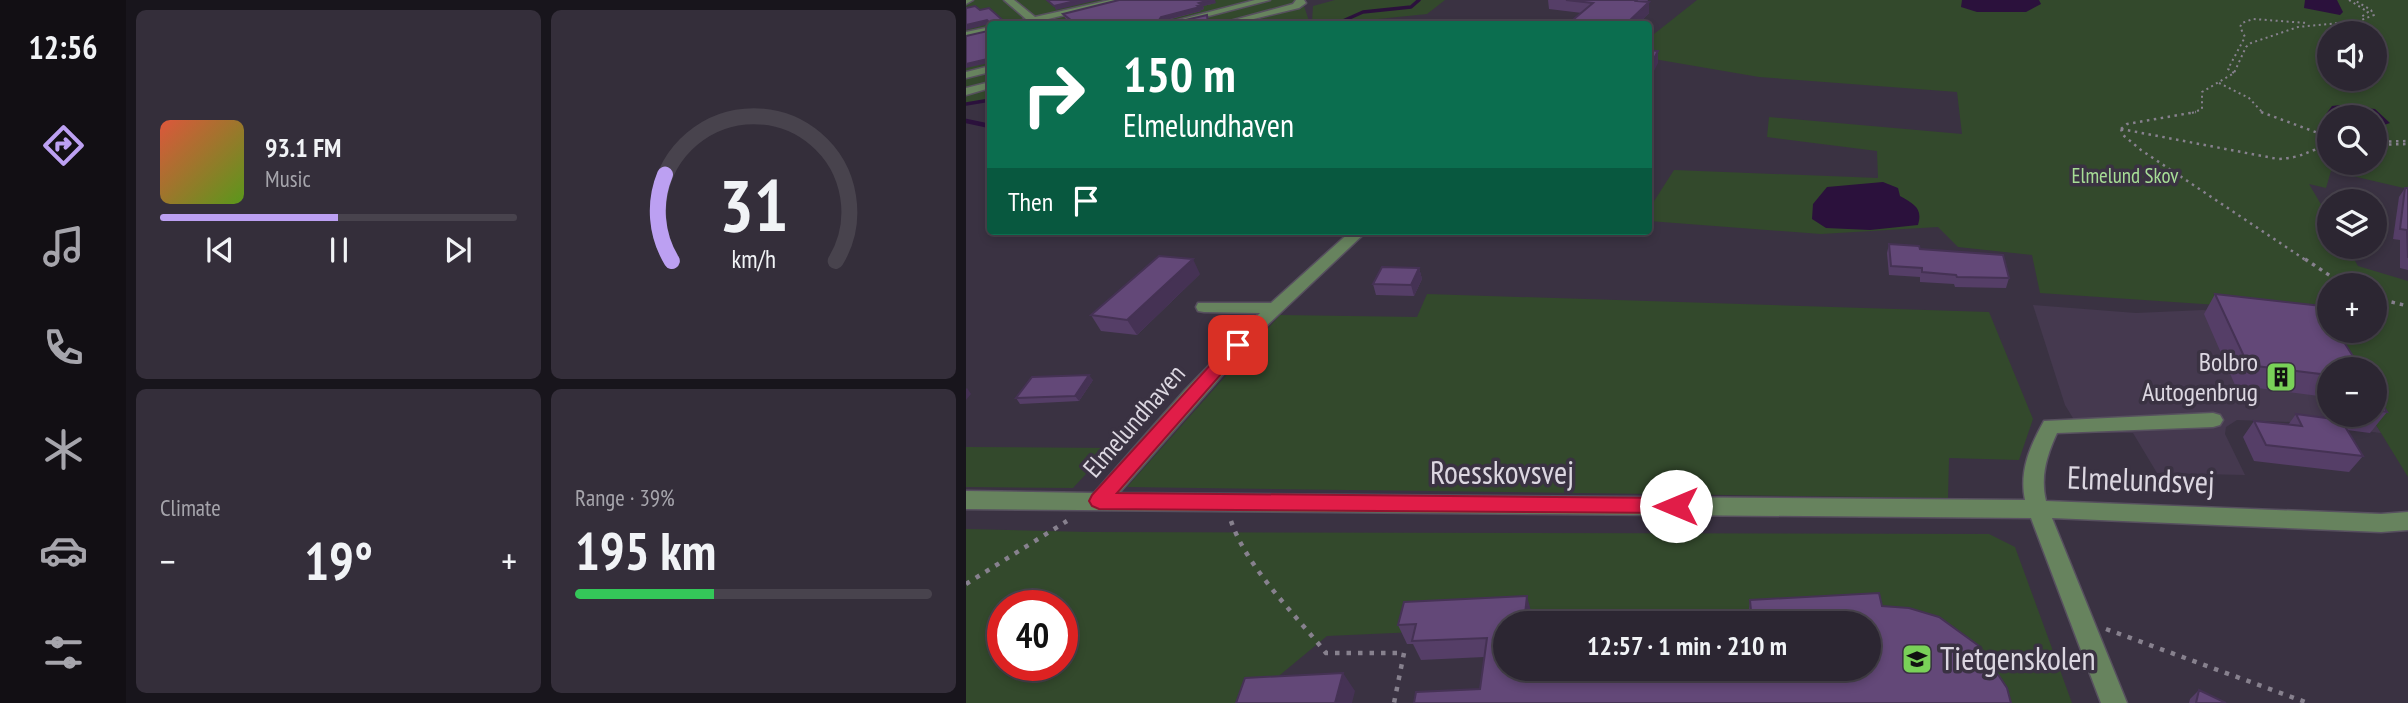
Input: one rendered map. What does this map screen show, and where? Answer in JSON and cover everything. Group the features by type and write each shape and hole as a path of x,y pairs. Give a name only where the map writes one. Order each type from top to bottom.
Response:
{"street":[{"path":"1008,0 1035,21"},
{"path":"1040,21 1122,0"},
{"path":"1180,21 1266,0"},
{"path":"1236,21 1296,6 1301,3 1300,0"},
{"path":"966,36 987,31"},
{"path":"966,75 987,70"},
{"path":"966,92 987,86"},
{"name":"Elmelundhaven","path":"1099,501 1213,370 1272,308 1355,235"},
{"path":"1204,307 1272,308"},
{"path":"2038,509 2032,492 2031,470 2051,426 2213,420"},
{"name":"Roesskovsvej","path":"966,500 2038,509"},
{"name":"Elmelundsvej","path":"2114,703 2038,509 2381,523 2408,521"}],"path":[{"path":"2234,73 2228,69 2245,37 2240,27 2242,23 2253,19 2310,23 2367,15 2366,10 2349,0"},
{"path":"2121,129 2127,124 2198,112 2203,104 2202,92 2234,73 2246,47 2260,39 2298,27 2358,21 2374,15 2371,10 2354,0"},
{"path":"2219,83 2249,98 2258,110 2269,117 2317,133"},
{"path":"2121,129 2278,159 2300,158 2317,148"},
{"path":"2121,129 2123,135 2141,150 2326,273"},
{"path":"2387,143 2408,142"},
{"path":"2387,301 2408,306"},
{"path":"1230,502 1232,528 1326,653 1404,653 1394,703"},
{"path":"966,584 1062,524"},
{"path":"2083,625 2115,631 2308,703"}],"shaded area":[{"path":"1962,0 2039,0 2041,4 2026,12 1977,12 1961,7"},
{"path":"2305,0 2337,0 2343,12 2340,15 2304,8"},
{"path":"1883,182 1898,188 1900,196 1916,207 1919,214 1918,225 1870,230 1826,228 1812,219 1813,204 1827,187"},
{"path":"2033,305 2136,313 2203,310 2312,322 2317,343 2320,343 2325,357 2317,357 2317,425 2237,420 2226,427 2225,434 2245,475 2157,473 2133,433 2082,433 2065,405"},
{"path":"2332,427 2377,427 2381,433"}],"green space":[{"path":"966,0 1302,0 1309,21 987,21 987,100 966,103"},
{"path":"1335,0 1445,0 1427,14 1366,21 1312,21 1313,6"},
{"name":"Elmelund Skov","path":"1697,0 2408,0 2408,189 2348,175 2387,175 2387,105 2317,105 2317,175 2330,175 2326,188 2309,184 2317,198 2317,259 2354,259 2358,266 2381,273 2317,273 2317,329 2306,311 2040,293 2032,255 1958,247 1938,227 1821,234 1652,221 1652,204 1674,170 1878,178 1877,151 1767,137 1769,117 1962,134 1957,92 1759,77 1652,59 1652,36"},
{"name":"Elmelund Skov","path":"2387,275 2408,281 2408,477 2377,427 2387,427 2387,357 2334,357 2325,343 2387,343"},
{"path":"1427,294 1989,312 2033,419 2019,460 1949,458 1948,498 1127,487 1280,315 1417,317"},
{"path":"966,447 1110,448 1073,488 966,487"},
{"path":"966,529 1088,532 1989,534 2015,547 2072,703 2010,703 1895,610 1493,611 1493,629 1327,636 1246,703 966,703"}],"building":[{"path":"1047,0 1079,0 1054,6"},
{"path":"1119,0 1210,0 1199,3 1203,5 1198,6 1200,7 1161,17 1159,20 1168,21 1072,21 1063,14"},
{"path":"1566,0 1649,2 1629,21 1572,21 1593,3"},
{"path":"966,8 989,8 1004,21 987,20 966,25"},
{"path":"1207,15 1208,21 1181,21"},
{"path":"987,31 987,59 966,64 966,36"},
{"path":"1652,50 1658,51 1652,62"},
{"path":"2405,188 2408,188 2408,258 2407,230 2400,229"},
{"path":"1889,244 2003,255 2009,278 1957,277 1922,272 1922,268 1891,266"},
{"path":"1159,256 1193,259 1127,320 1091,315"},
{"path":"1382,267 1419,268 1411,285 1373,284"},
{"path":"2215,294 2317,305 2317,343 2345,343 2353,357 2317,357 2317,374 2248,365"},
{"path":"1089,375 1075,396 1016,398 1032,377"},
{"path":"2296,414 2317,417 2317,427 2345,427 2363,456 2266,445 2254,421 2302,426"},
{"path":"1879,593 1882,606 1909,608 1939,617 1979,646 2007,688 2011,703 1414,703 1416,692 1480,689 1487,638 1412,641 1416,624 1398,625 1404,602 1527,596 1525,611 1493,611 1493,681 1881,681 1881,611 1751,611 1750,600"},
{"path":"1343,673 1335,703 1236,703 1245,678"},
{"path":"2199,690 2226,703 2196,703"}],"waterway":[{"path":"1343,21 1363,12 1411,7 1419,0"},
{"path":"966,104 987,100"},
{"path":"966,121 987,125"}],"place":[{"name":"Bolbro Autogenbrug","path":"2281,377"},
{"name":"Tietgenskolen","path":"1917,659"}],"route":[{"path":"1238,345 1099,501 1676,506"}]}
